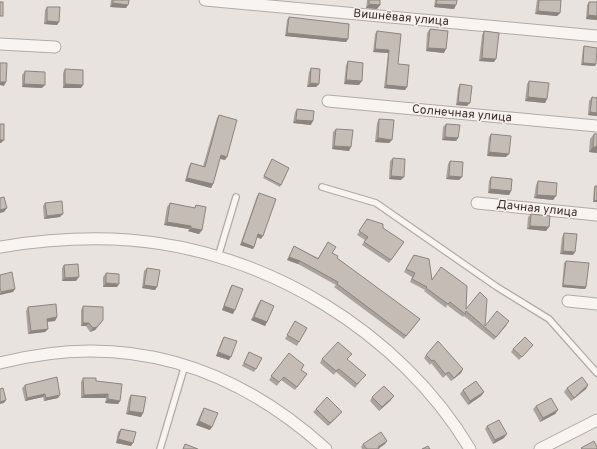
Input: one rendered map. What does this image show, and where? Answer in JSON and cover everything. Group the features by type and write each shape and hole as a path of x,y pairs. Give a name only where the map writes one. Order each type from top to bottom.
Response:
{"street":[{"name":"Вишнёвая улица","path":"205,0 597,36"},
{"path":"0,44 55,47"},
{"name":"Солнечная улица","path":"328,101 597,126"},
{"name":"Дачная улица","path":"477,203 597,215"},
{"path":"0,247 42,240 86,238 116,239 175,246 218,257 260,272 300,291 338,313 374,340 407,369 437,402 470,449"},
{"path":"568,302 597,304"},
{"path":"0,363 53,353 87,351 120,352 153,357 185,365 217,376 247,390 276,408 302,427 326,449"},
{"path":"540,449 597,420"}],"lane":[{"path":"322,187 376,203 497,287 549,319 597,373"},
{"path":"218,257 236,197"},
{"path":"160,449 185,365"}],"building":[{"path":"113,0 129,0 128,5 113,3"},
{"path":"369,0 380,0 380,5 369,4"},
{"path":"437,0 457,0 456,5 436,4"},
{"path":"539,0 561,0 560,13 538,11"},
{"path":"0,2 3,2 3,16 0,16"},
{"path":"589,2 597,2 597,16 588,15"},
{"path":"47,7 60,7 59,22 47,21"},
{"path":"289,17 349,24 348,39 287,33"},
{"path":"430,29 448,31 446,49 428,48"},
{"path":"377,31 401,34 398,64 409,65 407,87 386,85 389,50 375,49"},
{"path":"484,31 499,33 496,59 482,58"},
{"path":"584,46 597,48 596,64 583,63"},
{"path":"348,61 363,63 362,81 346,80"},
{"path":"0,63 7,63 6,82 0,82"},
{"path":"311,68 320,69 319,84 310,83"},
{"path":"65,69 83,70 83,85 65,84"},
{"path":"25,71 45,72 45,85 24,84"},
{"path":"529,81 549,83 547,99 528,97"},
{"path":"460,84 472,86 470,103 458,102"},
{"path":"592,97 597,98 597,113 590,112"},
{"path":"297,109 314,111 313,121 296,120"},
{"path":"219,115 237,120 227,157 221,155 213,184 187,178 191,163 205,167"},
{"path":"379,119 394,120 392,140 378,138"},
{"path":"0,124 4,124 4,140 0,140"},
{"path":"446,124 460,125 458,138 445,137"},
{"path":"336,129 353,130 351,147 334,146"},
{"path":"491,134 511,136 509,154 489,152"},
{"path":"594,134 597,134 597,147 593,147"},
{"path":"393,158 405,159 404,177 391,176"},
{"path":"272,159 289,168 281,185 264,176"},
{"path":"450,161 463,162 462,177 449,176"},
{"path":"491,177 512,179 511,191 490,189"},
{"path":"538,181 557,183 556,196 537,195"},
{"path":"595,186 597,186 597,201 594,200"},
{"path":"259,193 276,199 263,236 258,234 254,247 242,242"},
{"path":"4,197 7,208 0,210 0,198"},
{"path":"62,201 63,214 47,216 45,203"},
{"path":"170,203 195,208 196,205 206,207 202,230 191,228 191,226 167,222"},
{"path":"531,214 550,216 549,227 530,226"},
{"path":"367,219 383,224 383,228 404,242 391,260 364,242 368,237 359,231"},
{"path":"564,233 577,234 575,252 563,251"},
{"path":"328,242 336,247 332,253 338,256 337,258 420,319 406,336 337,284 338,282 300,261 289,257 294,246 318,259"},
{"path":"414,255 429,259 432,280 441,267 467,286 466,309 480,292 487,299 485,326 497,311 509,321 496,337 466,311 465,314 450,302 448,304 426,288 427,287 412,279 415,273 406,269"},
{"path":"566,261 589,263 586,287 563,285"},
{"path":"78,264 79,277 65,278 64,265"},
{"path":"147,268 160,270 157,287 144,285"},
{"path":"12,272 15,289 1,292 0,275"},
{"path":"106,273 119,274 119,284 106,283"},
{"path":"232,285 243,289 235,310 224,306"},
{"path":"261,300 274,306 267,322 254,317"},
{"path":"56,304 57,317 47,319 48,329 31,331 28,307"},
{"path":"83,306 103,307 103,320 97,327 93,328 89,323 83,323"},
{"path":"295,321 307,328 299,342 287,335"},
{"path":"224,337 237,341 231,357 218,352"},
{"path":"525,337 533,345 522,357 513,349"},
{"path":"438,341 463,369 454,378 449,372 445,374 434,360 432,361 426,355"},
{"path":"338,342 352,354 347,359 366,375 357,384 339,369 336,371 322,359"},
{"path":"249,352 262,358 256,369 244,363"},
{"path":"289,353 304,365 301,370 307,374 297,387 284,377 279,382 271,376"},
{"path":"57,377 60,395 46,398 45,394 27,398 25,385"},
{"path":"582,377 588,385 574,398 567,388"},
{"path":"83,378 96,378 96,381 122,384 120,401 108,399 108,394 84,395"},
{"path":"476,381 484,392 470,401 463,390"},
{"path":"384,386 394,396 382,407 372,397"},
{"path":"3,388 6,400 0,402 0,389"},
{"path":"131,395 146,397 143,413 129,411"},
{"path":"327,397 342,412 330,423 316,409"},
{"path":"551,398 558,410 543,418 536,406"},
{"path":"204,408 218,413 212,427 199,421"},
{"path":"499,420 507,434 495,440 487,426"},
{"path":"121,429 136,432 133,443 118,439"},
{"path":"381,432 387,441 378,447 379,449 367,449 363,444"},
{"path":"594,441 597,449 581,448"},
{"path":"185,444 198,449 183,449"},
{"path":"428,446 430,449 422,449"}]}
